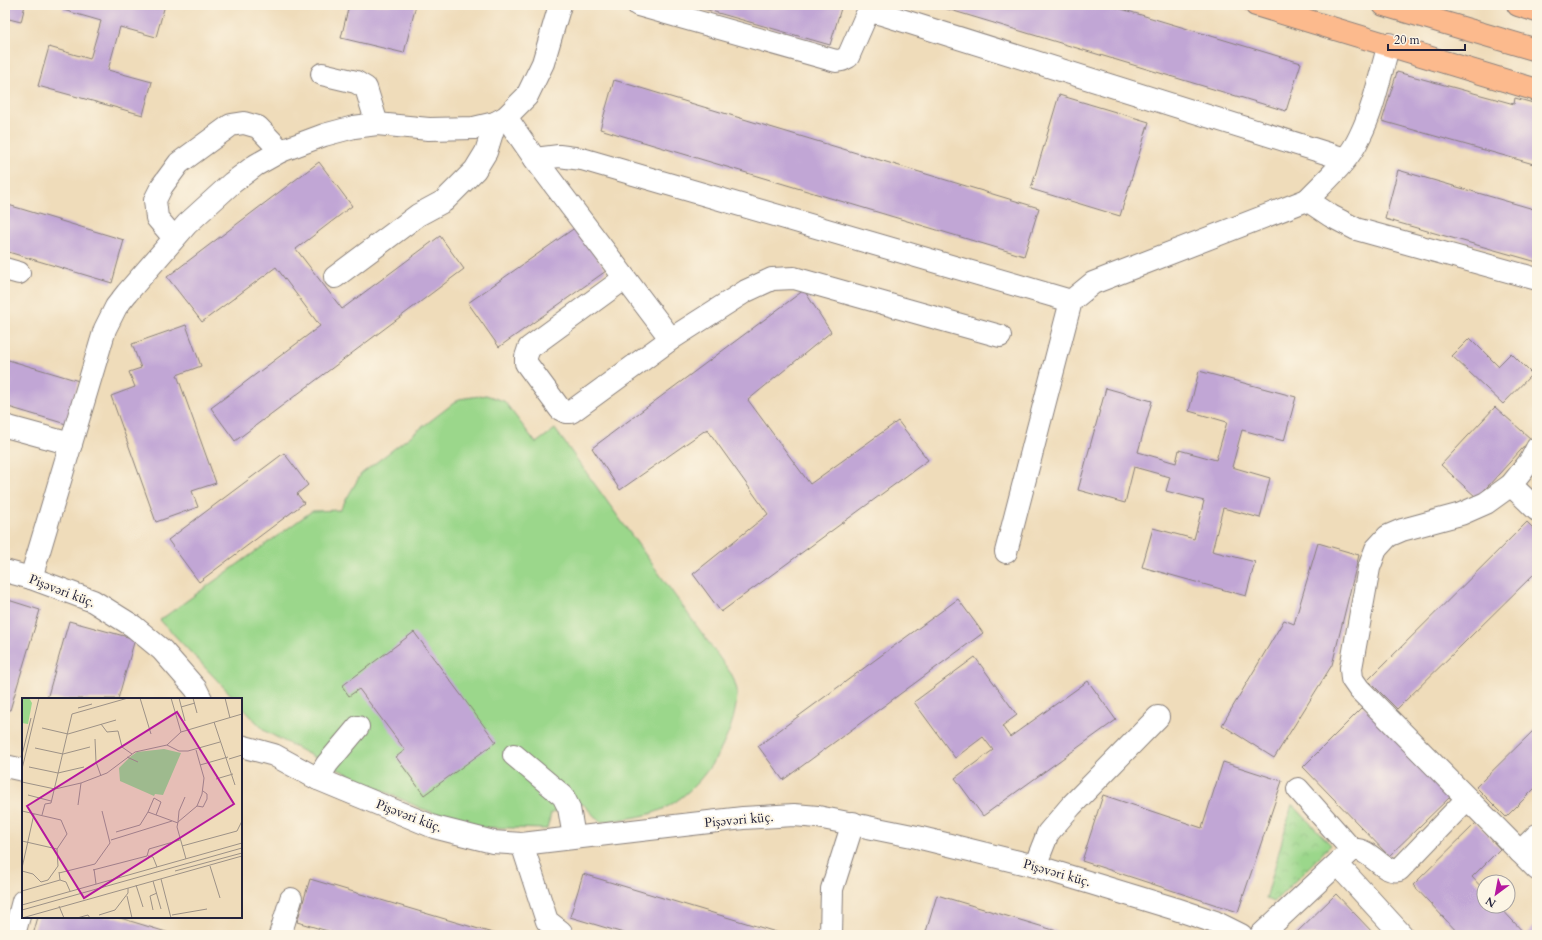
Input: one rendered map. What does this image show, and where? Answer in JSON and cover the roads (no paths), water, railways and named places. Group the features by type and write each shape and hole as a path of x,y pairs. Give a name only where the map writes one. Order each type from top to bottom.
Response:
{"main road":[{"path":"1256,5 1537,90"},
{"path":"1384,5 1537,50"},
{"path":"1518,5 1537,11"}],"street":[{"path":"31,578 105,329 116,307 174,238 232,183 256,165 282,151 354,127 377,124 429,129 474,128 500,120 527,96 543,63 560,5"},
{"path":"638,5 836,61 848,57 869,9 1345,159"},
{"path":"1006,552 1071,301 1093,283 1307,200 1345,159 1360,137 1368,116 1389,44"},
{"path":"322,74 356,82 366,88 377,124"},
{"path":"500,120 535,159 671,339"},
{"path":"335,277 418,215 444,201 475,170 486,152 500,120"},
{"path":"174,238 157,218 155,200 162,186 178,162 231,125 244,123 258,127 282,151"},
{"path":"535,159 558,156 582,159 1071,301"},
{"path":"1307,200 1331,216 1356,229 1537,279"},
{"path":"625,278 529,348 526,363 560,409 566,412 571,412 671,339 746,291 772,279 794,278 1000,336"},
{"path":"5,426 71,444"},
{"path":"1537,448 1532,460 1511,485 1486,503 1462,514 1402,530 1388,536 1376,549 1369,568 1351,668 1352,679 1359,689 1537,869"},
{"path":"1511,485 1537,510"},
{"name":"Pişəvəri küç.","path":"5,571 31,578 93,601 133,626 162,650 196,689 200,698"},
{"path":"1035,866 1048,833 1071,806 1158,717"},
{"path":"318,779 327,764 358,727"},
{"name":"Pişəvəri küç.","path":"242,746 274,755 318,779 434,827 493,842 522,844 743,818 794,815 818,817 853,823 1035,866 1176,908 1215,922 1241,935"},
{"path":"514,755 563,796 569,808 574,838"},
{"path":"5,766 22,770"},
{"path":"1298,789 1345,858 1402,935"},
{"path":"1261,935 1345,858 1363,851 1387,869 1394,871 1399,870 1467,799"},
{"path":"831,935 832,889 853,823"},
{"path":"1520,852 1537,836"},
{"path":"522,844 547,921 561,932 562,935"},
{"path":"280,935 291,899"},
{"path":"14,935 22,905"}]}
